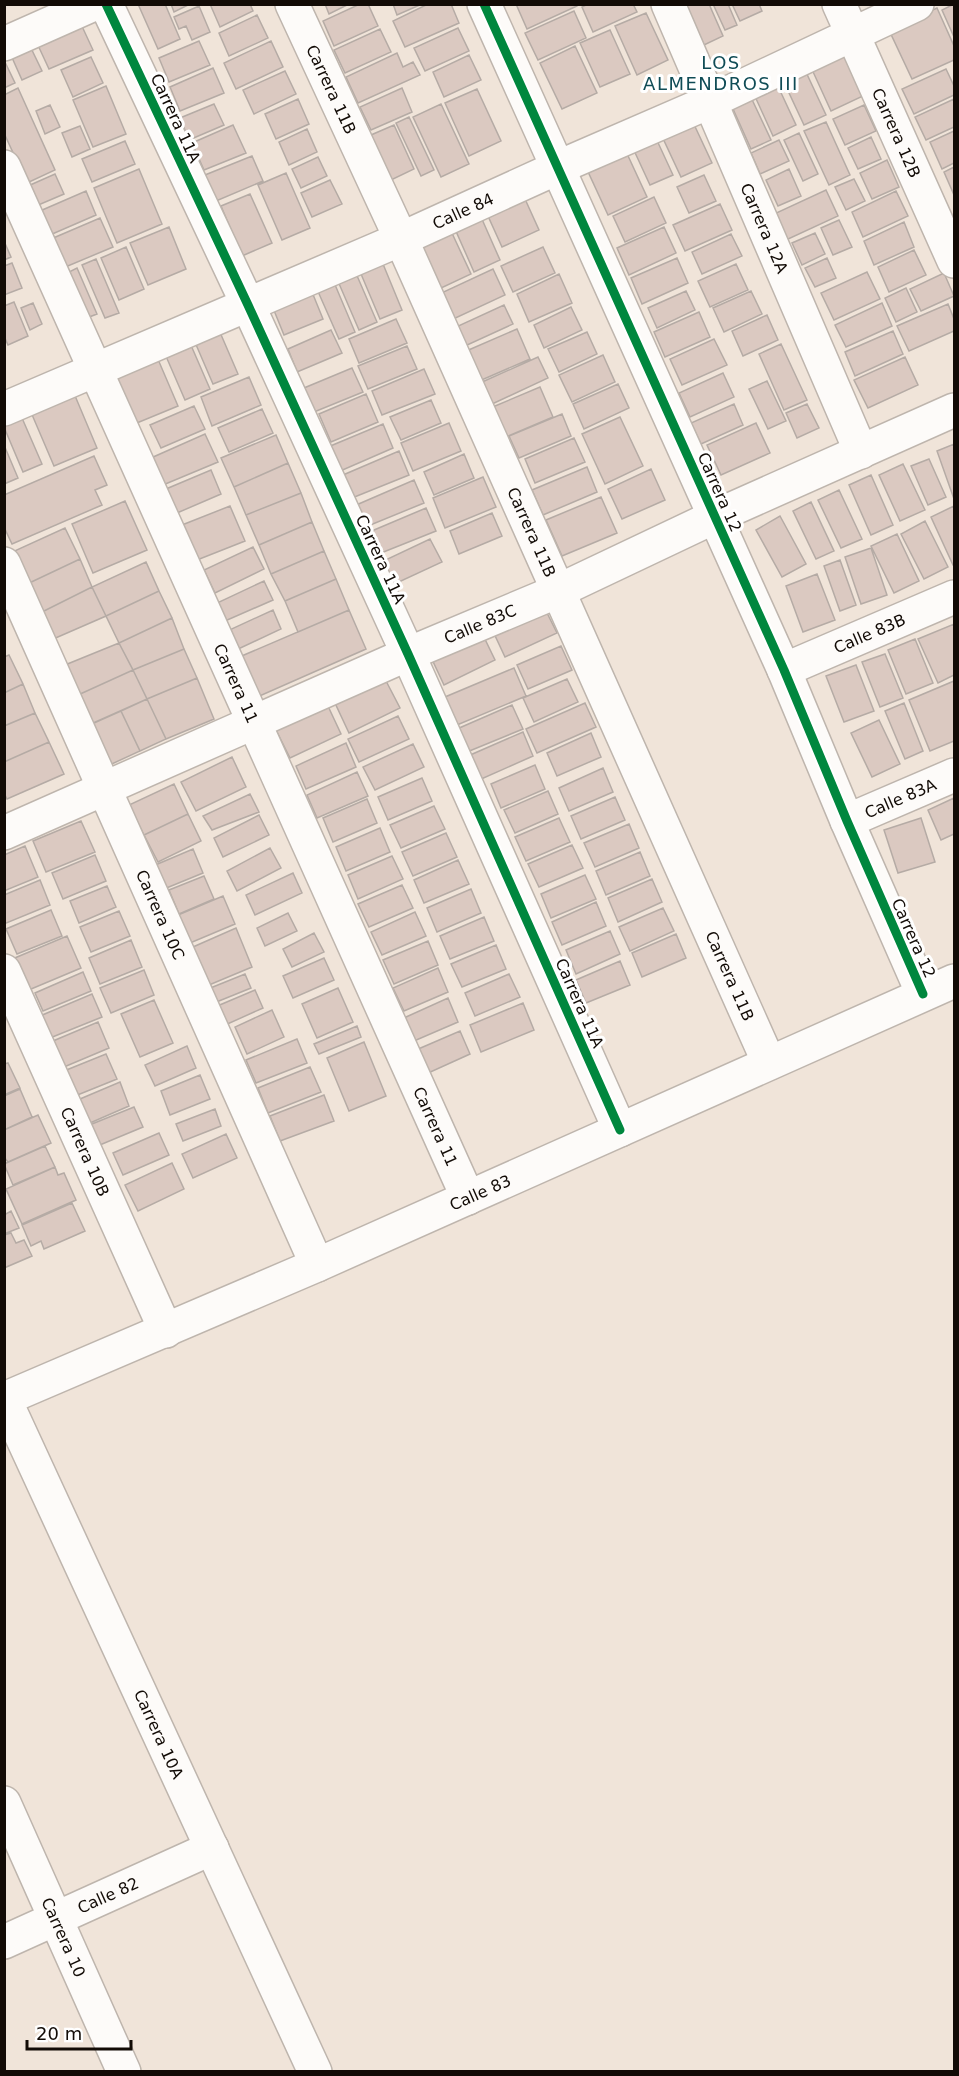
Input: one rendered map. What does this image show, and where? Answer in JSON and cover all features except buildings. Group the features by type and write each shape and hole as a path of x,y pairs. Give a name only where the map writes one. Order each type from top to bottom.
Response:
{"street":[{"path":"4,44 94,4"},
{"name":"Carrera 11A","path":"106,4 248,305 408,654 620,1130"},
{"name":"Carrera 11B","path":"292,4 401,239 769,1064"},
{"name":"Carrera 12","path":"484,4 784,670 923,994"},
{"name":"Carrera 12A","path":"668,4 861,452"},
{"name":"Carrera 12B","path":"839,4 954,261"},
{"name":"Calle 84","path":"4,409 401,239 709,102 917,4"},
{"name":"Carrera 11","path":"4,167 468,1198"},
{"name":"Calle 83C","path":"4,833 408,654 558,591 714,517 954,410"},
{"name":"Carrera 10C","path":"4,564 317,1265"},
{"name":"Calle 83B","path":"784,670 954,597"},
{"name":"Calle 83A","path":"847,821 954,775"},
{"name":"Carrera 10B","path":"4,971 166,1331"},
{"name":"Calle 83","path":"5,1398 317,1265 954,981"},
{"name":"Carrera 10A","path":"5,1398 315,2072"},
{"name":"Carrera 10","path":"4,1803 124,2072"},
{"name":"Calle 82","path":"4,1942 212,1848"}],"cycle path":[{"path":"106,4 248,305 408,654 620,1130"},
{"path":"484,4 784,670 923,994"}],"district":[{"name":"LOS ALMENDROS III","path":"721,73"}]}
